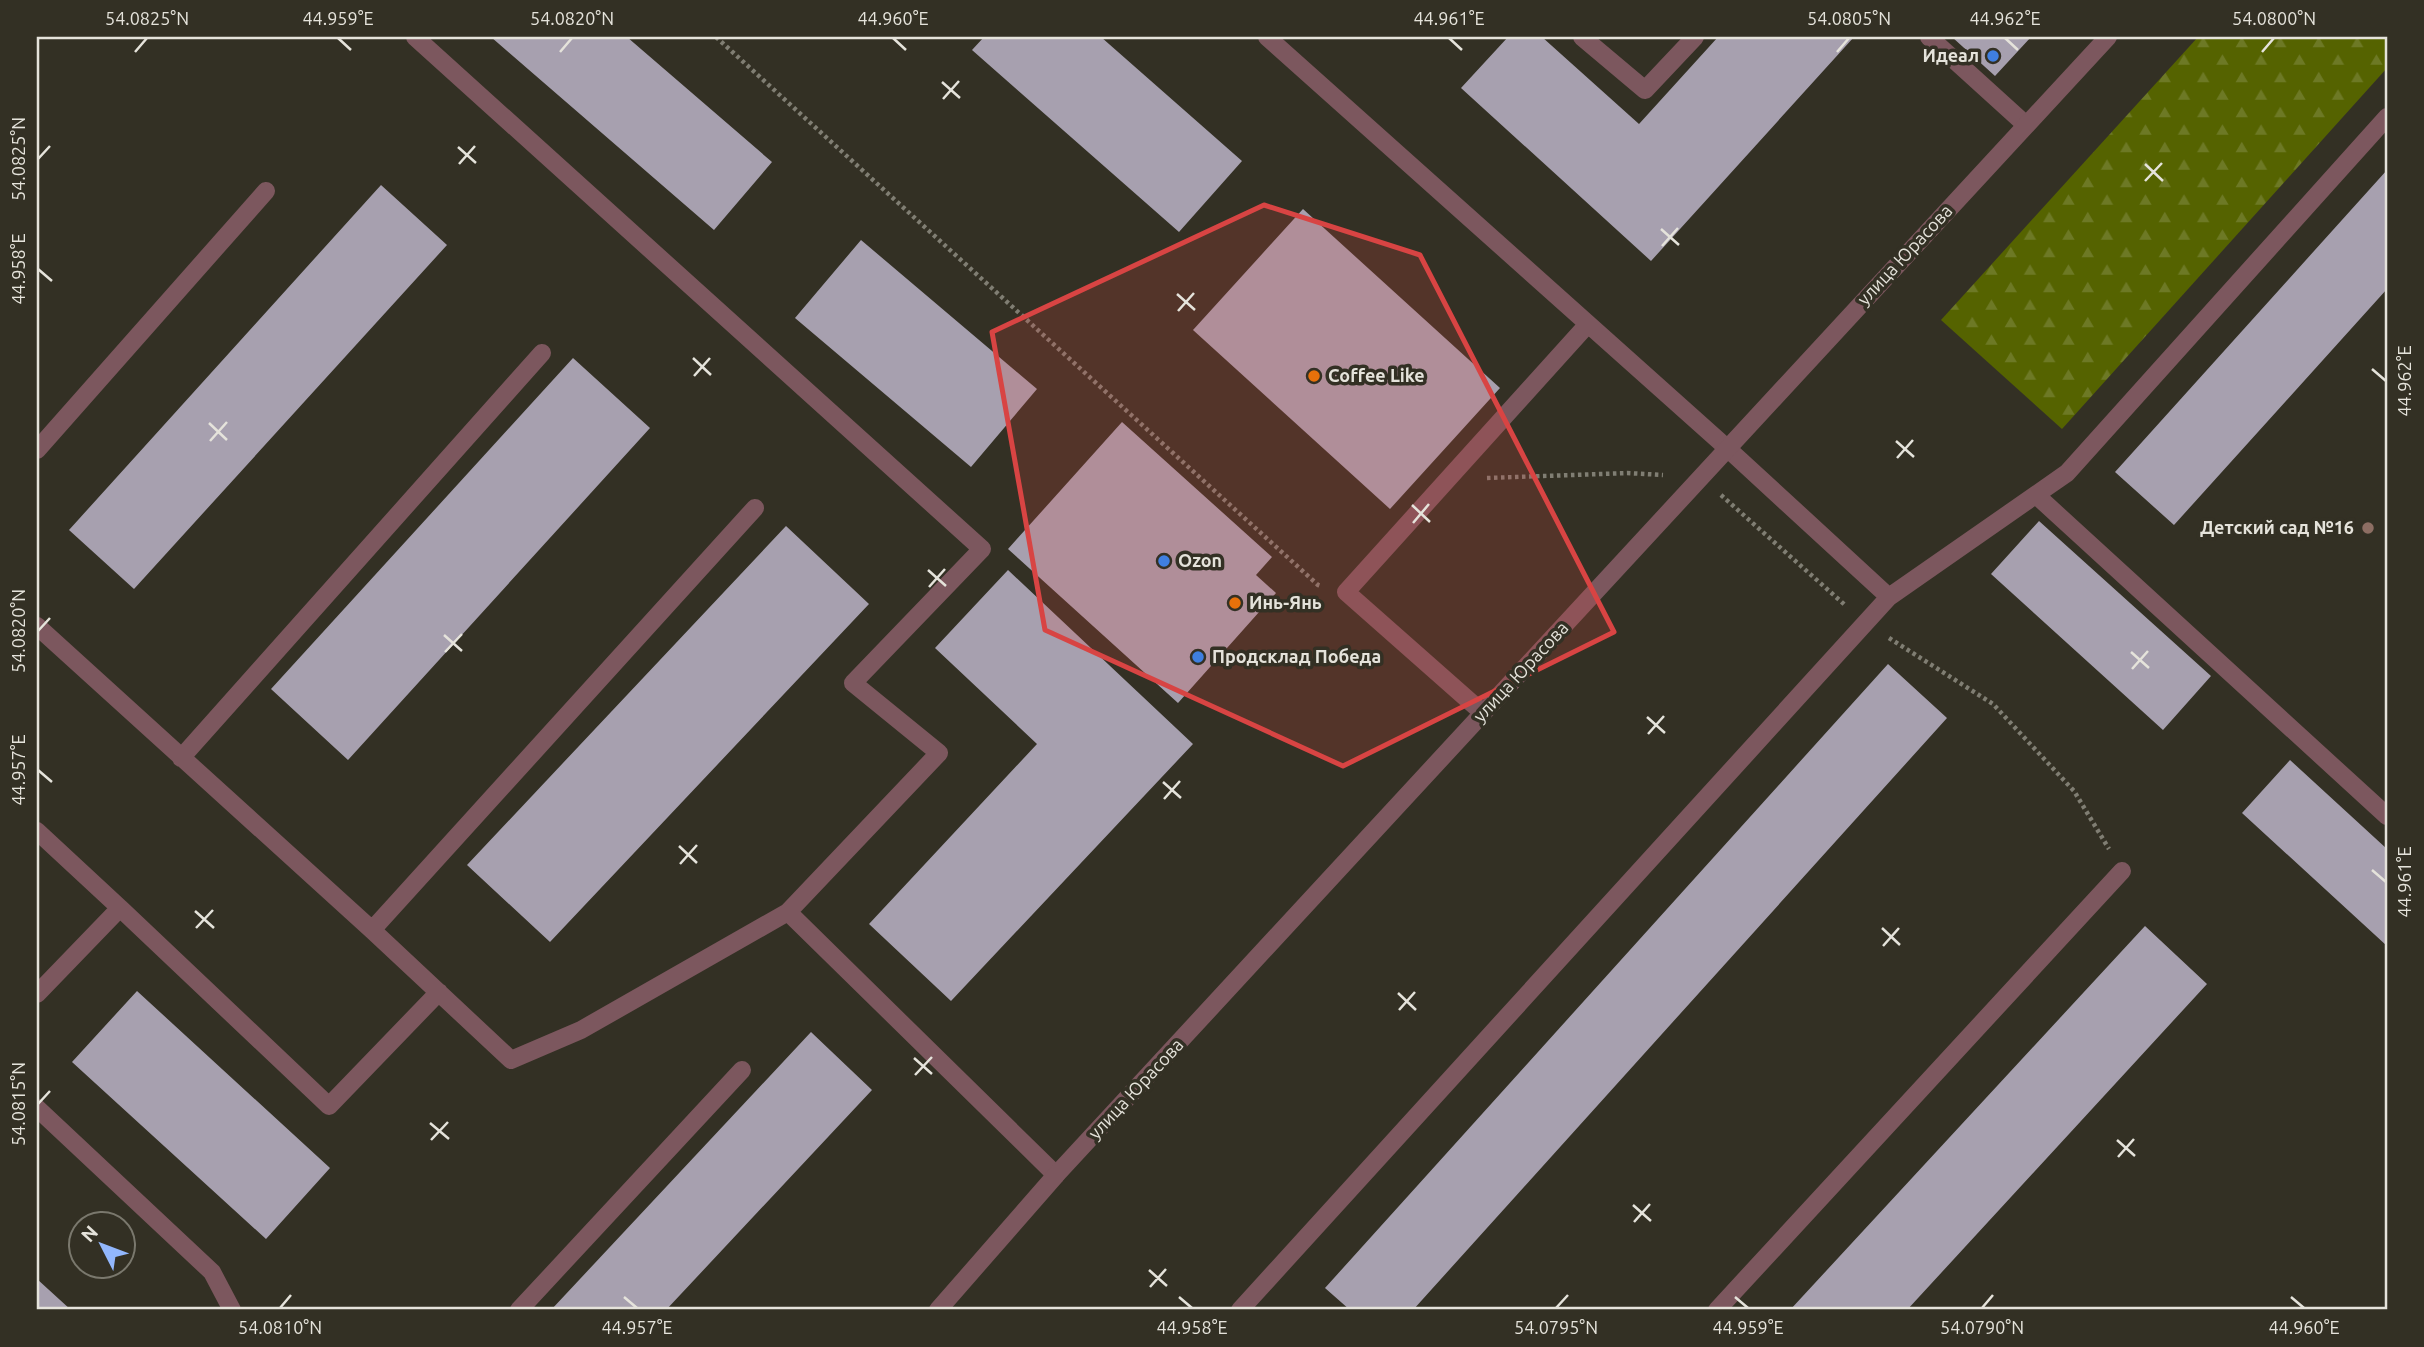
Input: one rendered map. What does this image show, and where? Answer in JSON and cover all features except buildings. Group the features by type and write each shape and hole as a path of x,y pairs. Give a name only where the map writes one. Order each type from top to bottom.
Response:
{"street":[{"path":"37,626 511,1060 581,1030 788,912 939,753 853,684 982,549 415,37"},
{"path":"1267,37 1727,448 1889,597"},
{"path":"1582,37 1645,90 1695,37"},
{"path":"1929,37 2026,125"},
{"name":"улица Юрасова","path":"937,1310 1056,1175 2108,37"},
{"path":"1240,1310 1889,597 2067,473 2387,117"},
{"path":"37,450 266,191"},
{"path":"1483,713 1346,592 1588,324"},
{"path":"181,758 542,353"},
{"path":"2036,495 2387,816"},
{"path":"372,930 755,508"},
{"path":"37,831 329,1106 439,992"},
{"path":"1717,1310 2122,870"},
{"path":"37,994 120,908"},
{"path":"788,912 1056,1175"},
{"path":"519,1310 743,1070"},
{"path":"37,1108 212,1272 232,1310"}],"path":[{"path":"716,37 1318,585 1346,592"},
{"path":"1448,479 1628,473 1701,477 1866,623 1993,704 2074,790 2122,870"}],"highlighted area":[{"path":"1264,205 1420,255 1614,632 1343,766 1045,630 992,332"}],"green space":[{"path":"2198,37 2387,37 2387,68 2062,429 1941,320"}],"place":[{"name":"Идеал","path":"1993,56"},
{"name":"Coffee Like","path":"1314,376"},
{"name":"Детский сад №16","path":"2368,528"},
{"name":"Ozon","path":"1164,561"},
{"name":"Инь-Янь","path":"1235,603"},
{"name":"Продсклад Победа","path":"1198,657"}]}
